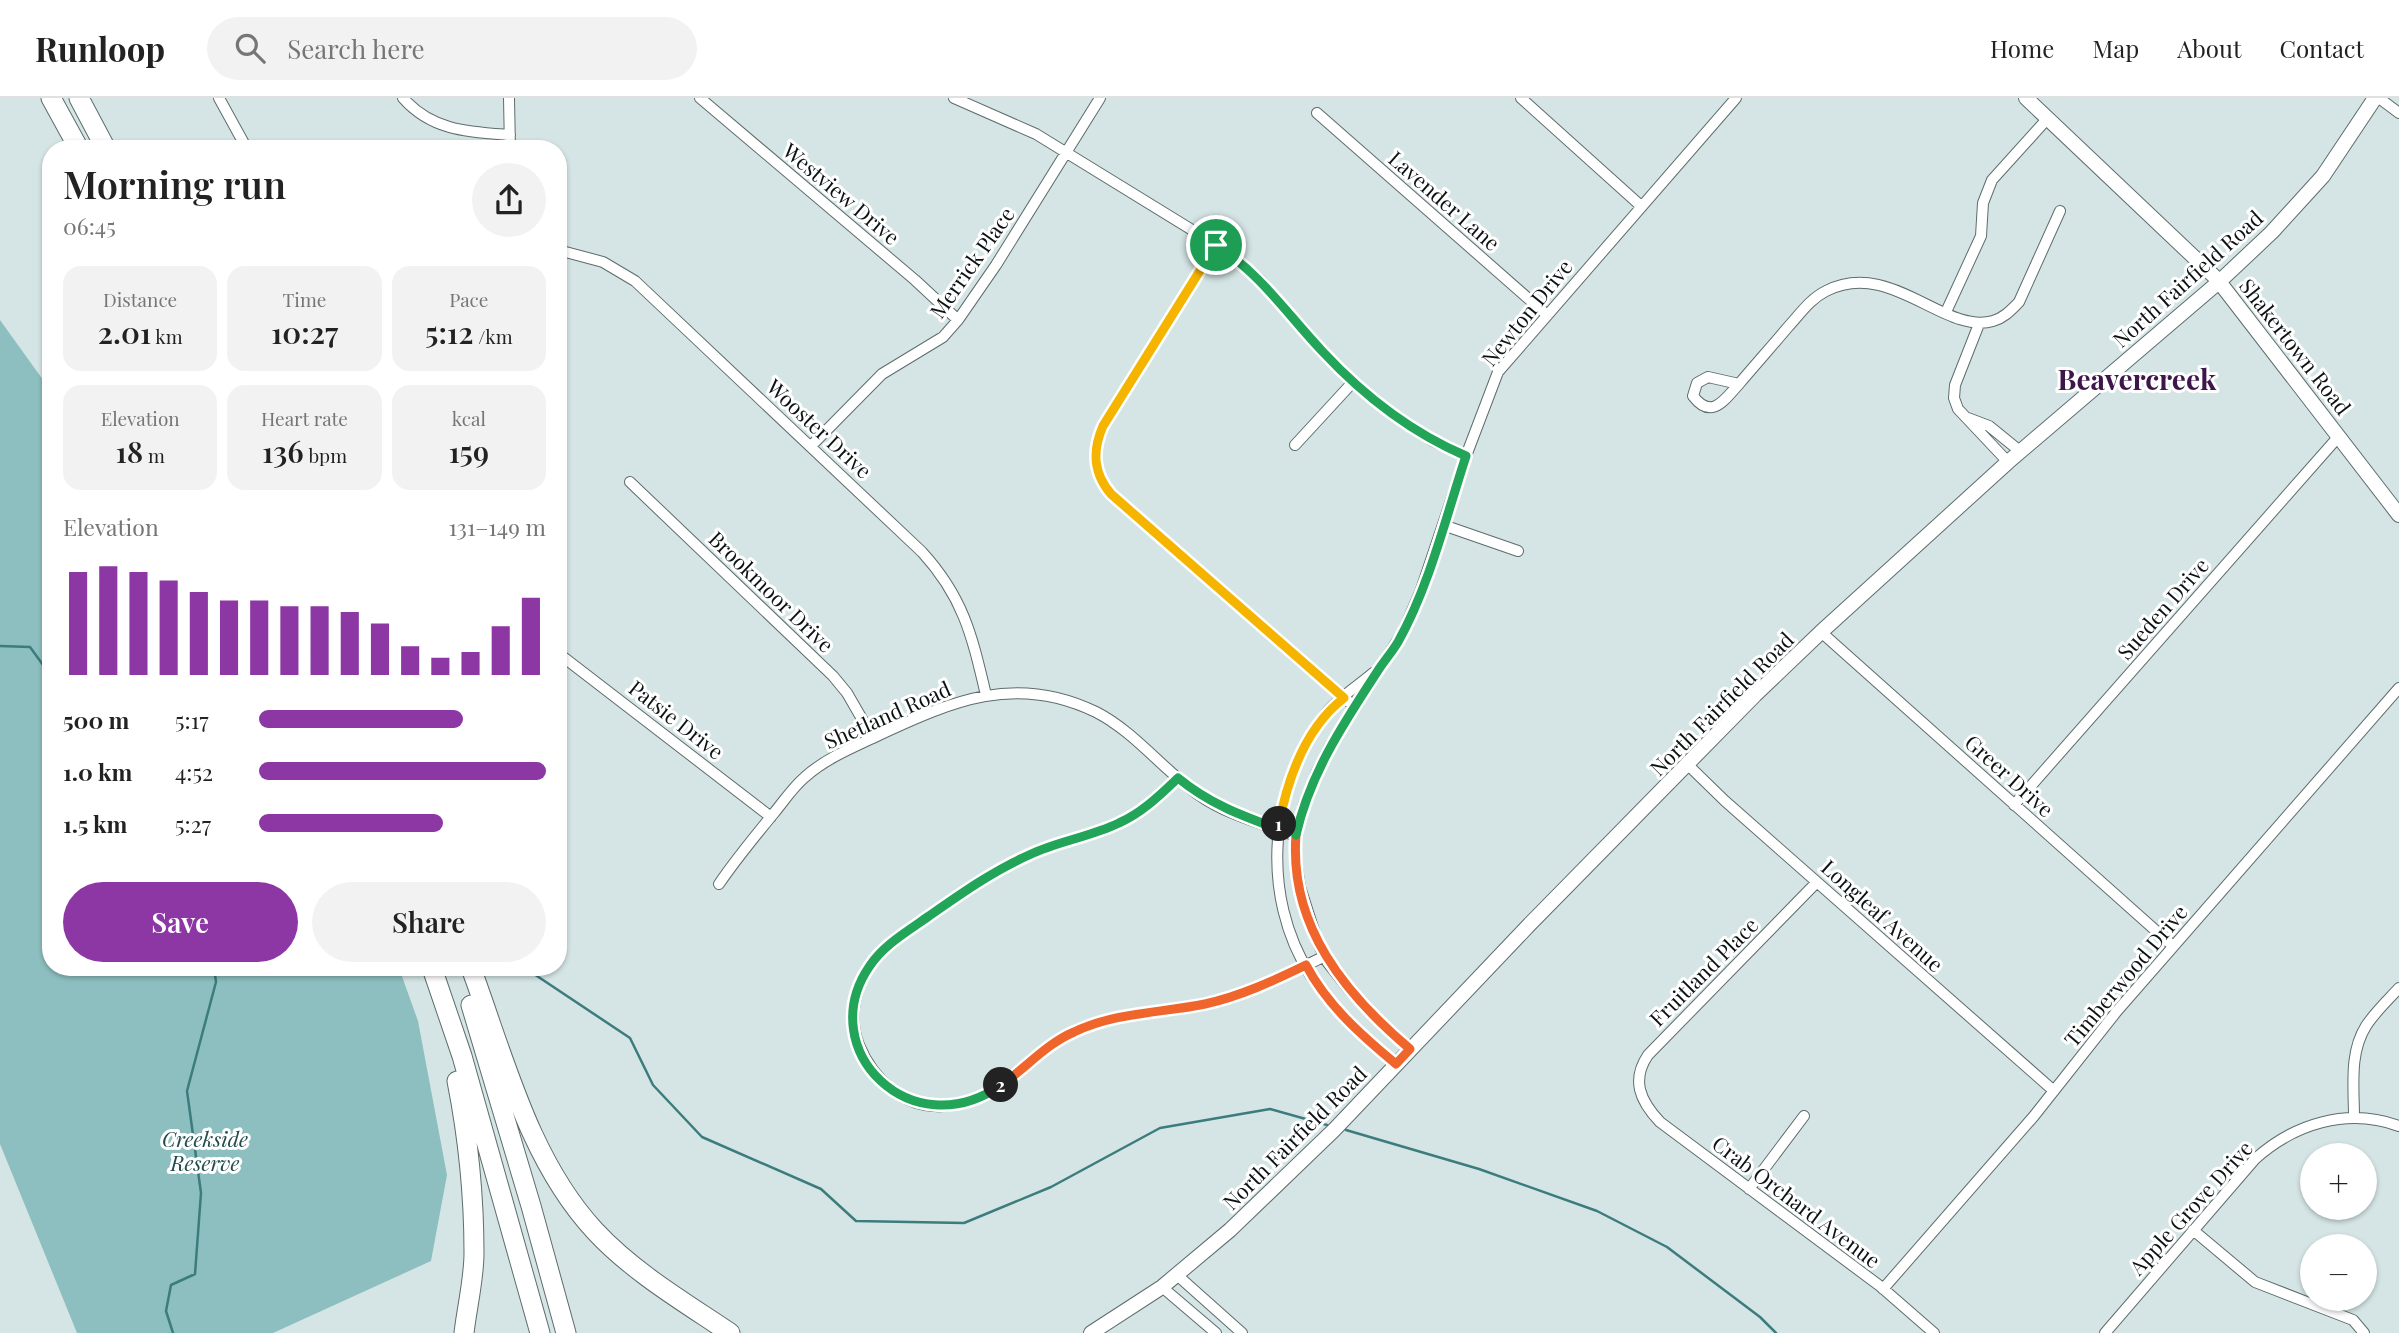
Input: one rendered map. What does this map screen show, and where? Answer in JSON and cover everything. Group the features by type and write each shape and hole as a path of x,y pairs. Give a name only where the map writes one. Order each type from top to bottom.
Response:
{"highway":[{"path":"51,98 74,140"},
{"path":"79,98 101,140"},
{"path":"435,976 464,1116 471,1185 474,1255 464,1333"},
{"path":"435,976 462,1056 540,1333"},
{"path":"461,976 479,1027 566,1333"},
{"path":"474,976 532,1136 575,1208 622,1256 730,1333"}],"main road":[{"name":"Shakertown Road","path":"2026,98 2220,281 2399,515"},
{"name":"North Fairfield Road","path":"1091,1333 1162,1287 1262,1200 1335,1130 1410,1049 1755,695 2008,462 2220,281 2314,188 2377,98"}],"street":[{"path":"219,98 242,140"},
{"path":"403,98 422,116 443,127 464,132 510,135"},
{"path":"509,98 510,140"},
{"name":"Westview Drive","path":"700,98 915,279 958,320"},
{"path":"954,98 1020,127 1067,152 1216,245 1261,280 1322,352 1353,382 1406,424 1466,456"},
{"name":"Merrick Place","path":"811,446 882,374 943,337 958,320 990,275 1100,98"},
{"path":"1521,98 1641,206"},
{"path":"1533,108 1542,98"},
{"name":"Newton Drive","path":"1410,1049 1373,1016 1347,987 1325,956 1311,926 1296,862 1296,836 1304,804 1317,772 1408,622 1498,372 1736,98"},
{"path":"2377,98 2399,113"},
{"name":"Lavender Lane","path":"1317,113 1547,315"},
{"path":"1946,312 1981,236 1983,203 1992,180 2048,118"},
{"path":"1739,384 1812,300 1828,290 1849,284 1887,286 1979,324 1995,321 2019,302 2060,211"},
{"path":"1216,245 1103,426 1095,450 1097,468 1102,483 1111,494 1355,707"},
{"name":"Wooster Drive","path":"567,252 603,262 635,281 922,552 945,579 957,599 971,633 986,695"},
{"path":"1979,324 1955,385 1954,398 1958,409 2008,462"},
{"path":"1295,445 1353,382"},
{"path":"1966,417 1989,426 2021,452"},
{"name":"Sueden Drive","path":"2014,805 2339,436"},
{"name":"Brookmoor Drive","path":"630,482 833,676 847,693 873,738"},
{"path":"1443,525 1518,551"},
{"name":"Greer Drive","path":"1821,632 2174,946"},
{"name":"Patsie Drive","path":"567,660 771,817"},
{"name":"Newton Drive","path":"1380,667 1330,709 1300,755 1289,784 1278,829 1277,865 1282,900 1306,965 1322,990 1349,1022 1396,1064"},
{"name":"Timberwood Drive","path":"1883,1289 2054,1091 2099,1032 2399,688"},
{"name":"Shetland Road","path":"719,884 807,775 841,754 936,709 986,695 1011,693 1051,697 1097,713 1131,736 1207,800 1296,836"},
{"name":"Longleaf Avenue","path":"1688,765 1725,801 2054,1091"},
{"path":"1178,778 1149,804 1122,822 1031,853 982,879 883,950 862,979 854,1010 857,1042 873,1072 890,1089 914,1102 943,1106 971,1101 993,1091 1050,1046 1077,1030 1132,1014 1232,997 1254,990 1325,956"},
{"name":"Fruitland Place","path":"1641,1097 1638,1085 1648,1055 1817,882"},
{"path":"2354,1118 2354,1059 2360,1038 2399,988"},
{"name":"Crab Orchard Avenue","path":"1641,1097 1660,1122 1883,1289 1934,1333"},
{"path":"1749,1189 1804,1116"},
{"name":"Apple Grove Drive","path":"2105,1333 2255,1159 2278,1140 2311,1125 2337,1119 2378,1120 2399,1126"},
{"path":"2193,1230 2255,1282 2353,1320 2364,1333"},
{"path":"1177,1275 1242,1333"},
{"path":"1162,1287 1216,1333"}],"green space":[{"name":"Creekside Reserve","path":"0,320 42,378 42,976 402,976 418,1021 447,1175 431,1261 273,1333 77,1333 0,1144"}],"waterway":[{"path":"0,646 30,647 42,664"},
{"path":"173,1333 166,1311 171,1285 195,1274 201,1193 187,1091 216,982 215,976"},
{"path":"537,976 630,1038 653,1085 702,1137 821,1189 856,1221 964,1223 1051,1187 1160,1128 1270,1109 1327,1125"},
{"path":"1346,1130 1479,1169 1597,1211 1667,1247 1760,1317 1776,1333"}],"district":[{"name":"Beavercreek","path":"2137,378"}],"route":[{"path":"1216,245 1261,280 1322,352 1385,410 1433,440 1466,456 1421,590 1403,632 1329,748 1304,804 1296,836 1300,887 1311,926 1328,963 1373,1016 1410,1049 1396,1064 1349,1022 1322,990 1306,965 1254,990 1232,997 1204,1004 1132,1014 1077,1030 1062,1037 981,1098 943,1106 914,1102 897,1094 878,1079 857,1042 854,1027 855,999 868,969 883,950 982,879 1031,853 1122,822 1149,804 1178,778 1198,795 1226,810 1278,829 1289,784 1300,755 1330,709 1344,698 1111,494 1099,476 1095,450 1103,426 1216,245"}]}
